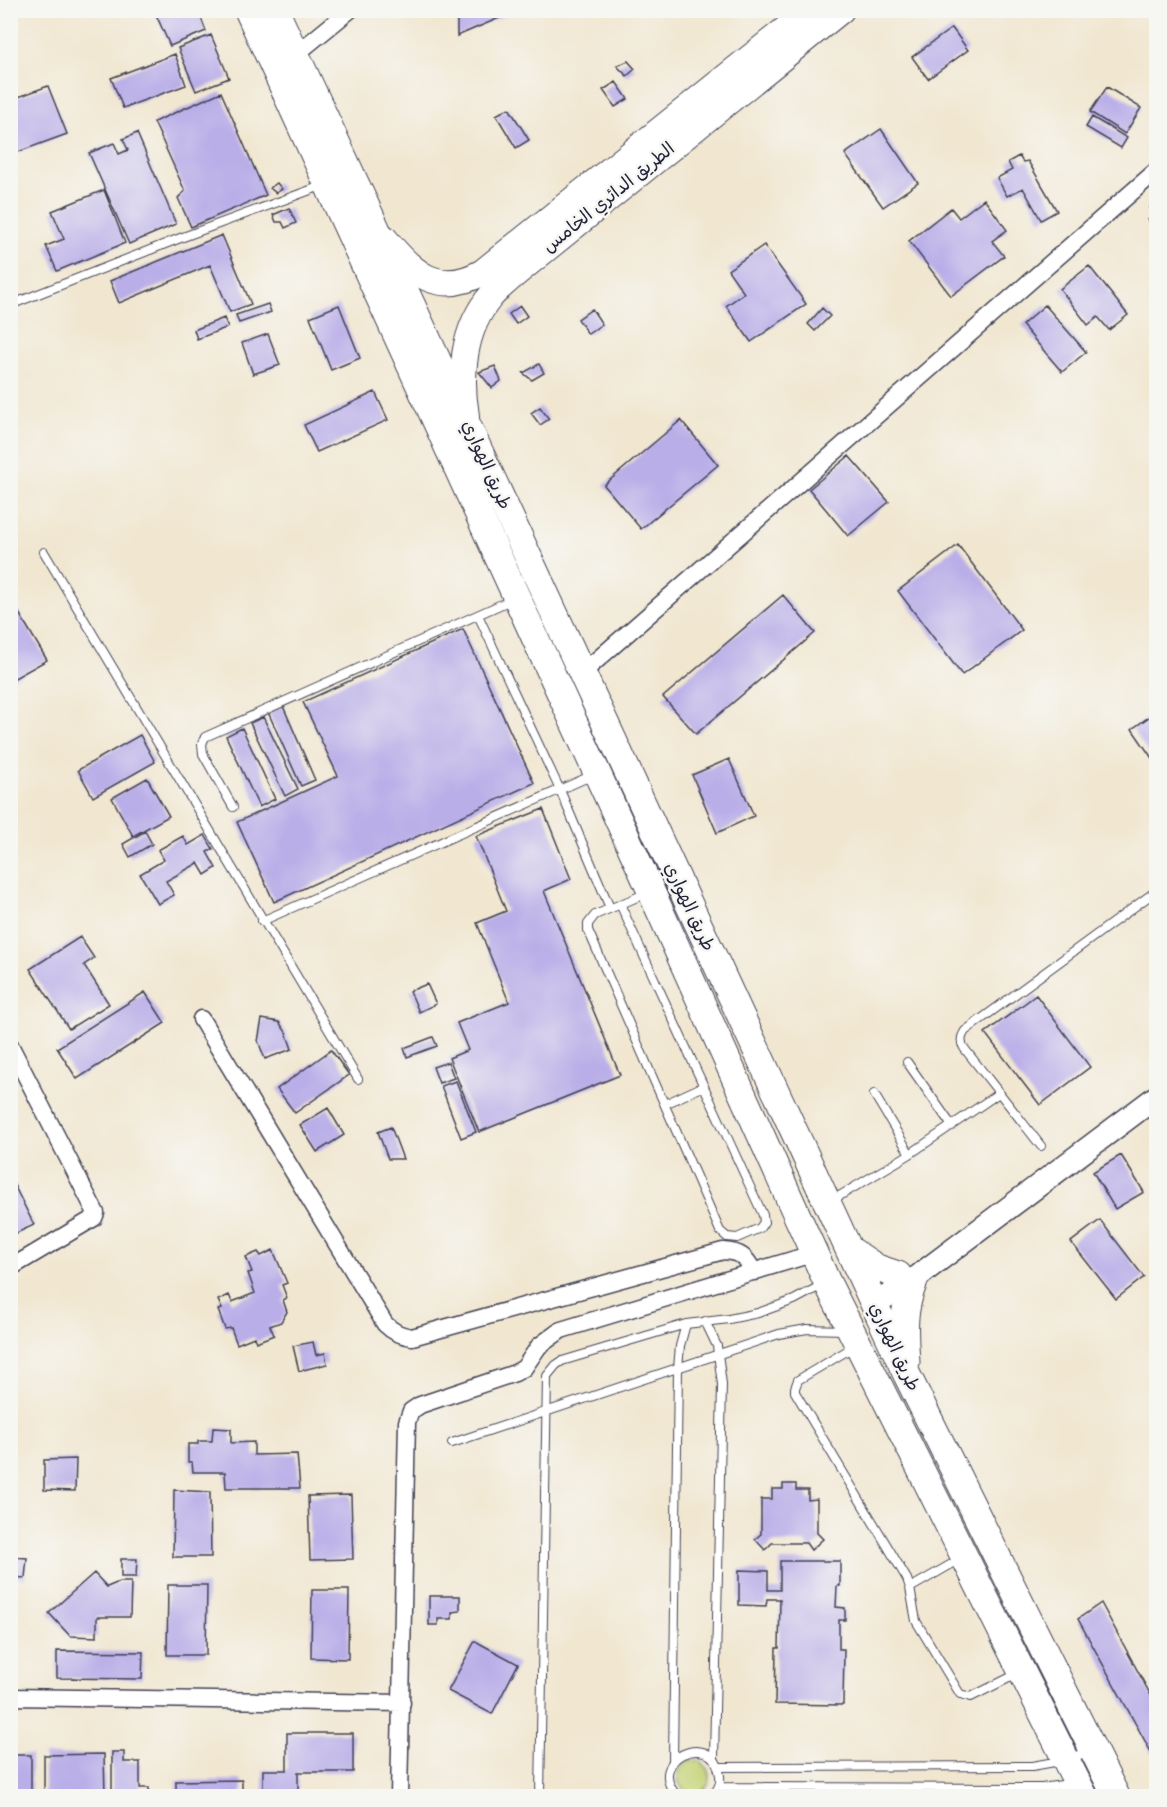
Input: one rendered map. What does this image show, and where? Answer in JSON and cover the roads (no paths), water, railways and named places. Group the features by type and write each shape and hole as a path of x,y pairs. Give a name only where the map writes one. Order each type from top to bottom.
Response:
{"highway":[{"name":"طريق الهواري","path":"248,10 651,891 827,1282 1021,1671 1090,1781"},
{"name":"طريق الهواري","path":"275,10 869,1295 1093,1750 1090,1781"},
{"path":"616,815 641,804"},
{"path":"850,1250 877,1268 912,1275 904,1316 907,1375"}],"main road":[{"name":"الطريق الدائري الخامس","path":"376,228 409,266 424,277 451,283 471,279 493,264 810,10"},
{"name":"الطريق الدائري الخامس","path":"472,433 463,399 463,363 472,329 490,298 526,265 841,10"},
{"path":"869,1295 912,1275 1156,1097"}],"street":[{"path":"295,55 350,10"},
{"path":"581,674 1156,171"},
{"path":"201,1019 385,1323 400,1336 412,1337 723,1251 736,1252 746,1257 754,1272"},
{"path":"10,1045 96,1213 94,1218 10,1268"},
{"path":"399,1797 407,1422 411,1411 420,1405 515,1374 524,1368 539,1346 561,1330 815,1253"},
{"path":"10,1697 402,1703"}],"lane":[{"path":"10,305 183,237 328,184"},
{"path":"44,552 358,1080"},
{"path":"233,807 203,754 202,744 205,737 516,597"},
{"path":"478,615 560,789 610,908"},
{"path":"262,921 596,773"},
{"path":"620,904 763,1215 764,1222 760,1228 732,1239 720,1231 588,930 591,919 610,908 651,891"},
{"path":"1041,1146 964,1048 961,1040 965,1031 1156,891"},
{"path":"907,1062 952,1126"},
{"path":"665,1104 704,1086"},
{"path":"828,1203 910,1154 999,1093"},
{"path":"874,1094 910,1154"},
{"path":"540,1797 547,1376 556,1365 686,1324 739,1317 767,1310 794,1300 827,1282"},
{"path":"705,1321 720,1354 722,1384 716,1763 721,1777 715,1793 1042,1788 1090,1781"},
{"path":"673,1762 678,1368 680,1346 686,1324"},
{"path":"452,1443 765,1338 793,1331 822,1329 854,1338"},
{"path":"854,1338 798,1380 795,1392 910,1588 916,1621 960,1694 971,1697 1021,1671"},
{"path":"910,1588 964,1557"},
{"path":"673,1794 668,1780 669,1771 679,1755 688,1751 706,1754 716,1763 1032,1766 1090,1781"}]}
